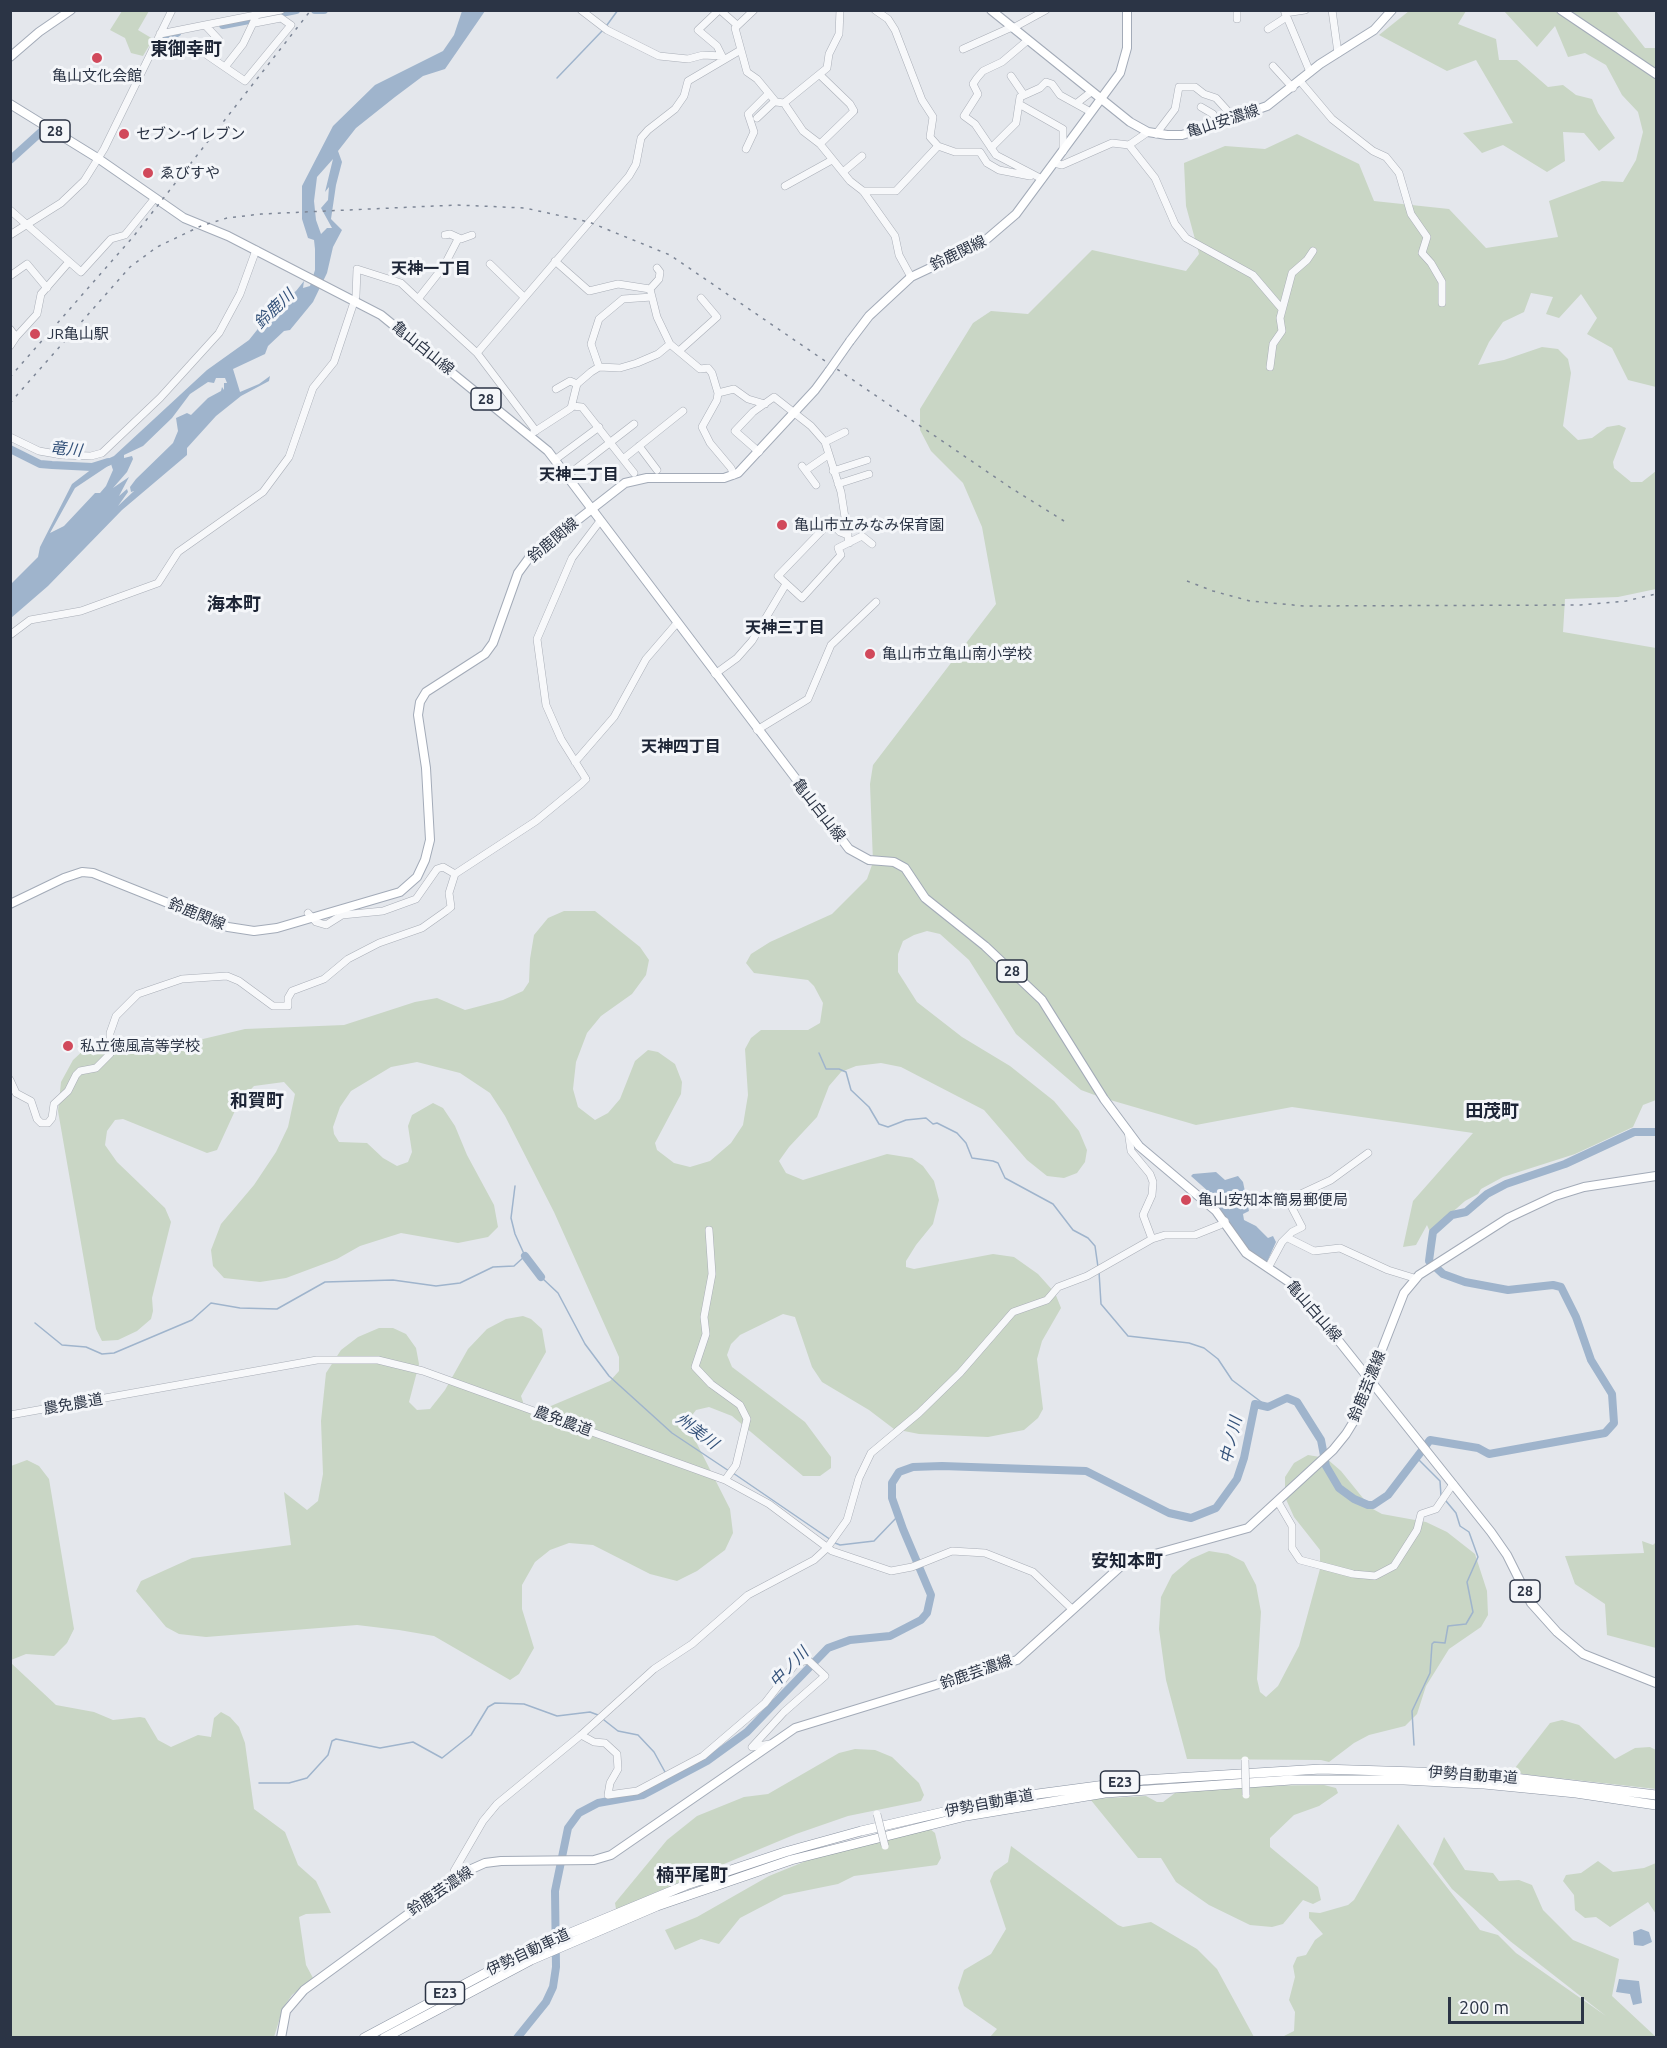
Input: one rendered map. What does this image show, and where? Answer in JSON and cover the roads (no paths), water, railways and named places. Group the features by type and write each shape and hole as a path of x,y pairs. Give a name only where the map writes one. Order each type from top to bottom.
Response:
{"highway":[{"name":"伊勢自動車道","path":"364,2037 529,1956 719,1874 861,1831 1000,1800 1102,1784 1251,1772 1374,1770 1447,1772 1546,1780 1656,1795"},
{"name":"伊勢自動車道","path":"603,1923 723,1882 845,1845 966,1816 1105,1793 1251,1781 1404,1780 1542,1789 1656,1805"},
{"name":"伊勢自動車道","path":"384,2037 529,1956"}],"main road":[{"path":"10,57 39,32 71,10"},
{"path":"991,10 1101,100 1152,133"},
{"name":"鈴鹿関線","path":"10,904 82,872 109,877 228,927 254,931 400,892 417,877 425,860 430,840 426,768 418,715 420,702 426,692 485,654 494,643 518,573 529,558 620,486 635,480 711,479 734,475 759,452 794,413 829,371 869,316 911,277 990,239 1016,214 1038,178 1054,163 1120,73 1124,61 1127,10"},
{"name":"亀山安濃線","path":"1152,133 1182,135 1267,106 1293,88 1310,72 1374,30 1392,10"},
{"path":"1561,10 1656,74"},
{"name":"亀山白山線","path":"10,104 99,159 187,219 257,251 381,315 532,433 556,459 590,508 849,849 868,860 894,862 905,868 925,898 985,946 1042,1000 1104,1099 1139,1146 1225,1221 1246,1253 1295,1286 1454,1484 1503,1549 1538,1612 1565,1641 1589,1657 1656,1683"},
{"name":"鈴鹿芸濃線","path":"281,2037 286,2011 304,1990 467,1871 501,1861 594,1860 611,1855 795,1728 1017,1660 1120,1567 1137,1559 1242,1531 1260,1520 1333,1450 1354,1421 1401,1300 1414,1278 1508,1218 1555,1196 1584,1187 1656,1176"}],"street":[{"path":"10,235 67,199 79,187 99,159 172,10"},
{"path":"160,33 281,10"},
{"path":"580,10 605,28 666,58 688,59 703,55 723,57"},
{"path":"723,57 717,46 698,30 720,10 736,25"},
{"path":"754,10 736,25 735,31 747,72 757,79 775,101 784,103 803,131 820,144 832,160 863,191 895,236 899,255 911,277"},
{"path":"784,103 827,68 830,54 839,34 840,10"},
{"path":"875,10 888,19 897,35 921,100 933,117 930,137 938,146 955,152 980,152 987,164 999,170 1038,178"},
{"path":"963,49 1012,28 1046,10"},
{"path":"1268,29 1285,14 1305,10"},
{"path":"1332,10 1338,53"},
{"path":"1285,14 1310,72"},
{"path":"205,25 219,40 207,55 245,81 291,25 281,18 253,16"},
{"path":"225,67 243,44 253,16"},
{"path":"1028,40 1002,62 983,71 973,84 978,94 964,116 975,124 1003,160 1038,178"},
{"path":"477,353 629,176 636,164 641,138 675,109 684,96 688,81 723,57 739,51"},
{"path":"1273,66 1293,88"},
{"path":"820,75 850,104 854,111 820,144"},
{"path":"1011,76 1024,95"},
{"path":"1300,81 1332,119 1374,151 1386,157 1399,173 1411,214 1427,237 1422,253 1442,282 1442,303"},
{"path":"992,148 1016,123 1020,97 1040,88 1046,82 1060,95 1089,111"},
{"path":"1054,163 1062,165 1112,143 1129,145 1152,133 1175,109 1179,87 1195,87 1204,94 1216,98 1234,118"},
{"path":"1077,103 1091,92"},
{"path":"746,149 754,132 748,114 768,94"},
{"path":"757,118 775,101"},
{"path":"1018,104 1063,129 1063,151"},
{"path":"1201,107 1213,114 1217,124"},
{"path":"1129,145 1155,178 1176,224 1186,238 1253,275 1282,309"},
{"path":"863,191 896,191 938,146"},
{"path":"843,172 862,156"},
{"path":"785,186 832,160"},
{"path":"10,210 81,272 111,239 125,235 155,198"},
{"path":"445,235 450,234 458,239"},
{"path":"418,298 444,266 458,239 472,235"},
{"path":"10,437 39,451 62,455 91,456 102,453 153,406 219,333 238,300 257,251"},
{"path":"1270,367 1273,344 1282,331 1282,309 1292,273 1307,260 1313,251"},
{"path":"555,261 589,291 618,284 651,293"},
{"path":"10,346 37,314 41,294 68,263"},
{"path":"10,276 27,264 47,288"},
{"path":"490,264 524,297"},
{"path":"657,268 660,272 659,279 651,293 657,317 670,344 703,370 710,370 718,393 715,405 702,427 710,443 734,475"},
{"path":"10,635 30,620 81,611 158,583 178,552 263,492 289,457 313,388 334,362 353,299 357,269 401,283 477,353 532,433 572,406 582,407 634,473"},
{"path":"599,367 591,344 599,319 623,299 651,293"},
{"path":"679,351 717,317 701,298"},
{"path":"10,329 16,338"},
{"path":"572,406 577,384 599,367 620,368 637,363 658,354 670,344"},
{"path":"556,389 570,381 577,384"},
{"path":"718,393 734,388 748,399 765,404"},
{"path":"759,452 735,431 753,412 774,398 811,426 825,442 838,484 849,539"},
{"path":"623,459 683,411"},
{"path":"544,478 567,474 634,424"},
{"path":"556,459 598,427"},
{"path":"825,442 845,432"},
{"path":"639,446 657,470"},
{"path":"816,484 804,468 828,455"},
{"path":"833,471 867,460"},
{"path":"838,484 869,474"},
{"path":"10,1080 16,1093 33,1103 37,1119 41,1123 48,1123 52,1118 54,1104 68,1091 76,1075 80,1071 99,1066 110,1054 113,1021 138,994 189,977 227,976 239,981 273,1006 288,1005 288,998 292,991 324,979 348,959 380,943 422,928 446,911 451,907 449,893 455,874 536,821 586,780 561,739 546,705 536,642 540,628 572,558 600,521"},
{"path":"849,539 830,522 778,576 802,598 841,555 838,548 849,539 862,537 872,544"},
{"path":"715,674 737,658 752,642 786,584"},
{"path":"757,730 808,699 831,645 876,602"},
{"path":"575,762 614,717 642,665 677,623"},
{"path":"309,915 326,925 342,915 396,908 416,899 437,868 443,867 455,874"},
{"path":"1128,1131 1131,1151 1154,1182 1152,1195 1143,1215 1152,1239"},
{"path":"1268,1268 1281,1242 1302,1227 1288,1200 1330,1180 1368,1153"},
{"path":"467,1871 454,1871 489,1812 581,1735 654,1669 698,1640 750,1594 814,1560 829,1546 847,1520 859,1478 871,1453 919,1413 960,1372 1013,1312 1047,1300 1058,1287 1124,1257 1152,1239 1165,1235 1195,1235 1225,1221"},
{"path":"709,1230 712,1274 704,1317 706,1334 695,1368 711,1384 740,1405 745,1413 738,1459 728,1474"},
{"path":"1288,1238 1314,1251 1340,1248 1388,1270 1414,1278"},
{"name":"農免農道","path":"10,1415 317,1360 378,1360 423,1371 728,1474 829,1546 891,1570 912,1567 930,1558 961,1550 985,1553 1033,1572 1072,1609"},
{"path":"1278,1502 1292,1526 1292,1548 1300,1560 1353,1574 1375,1576 1394,1566 1417,1530 1420,1514 1436,1509 1454,1484"},
{"path":"581,1735 594,1742 605,1743 616,1754 618,1769 610,1783 608,1795 637,1791 703,1756 733,1733 765,1703 796,1663 808,1660 825,1676 784,1712 752,1747 770,1744"},
{"path":"1245,1760 1246,1795"},
{"path":"877,1814 885,1846"}],"water":[{"name":"鈴鹿川","path":"462,11 485,11 445,69 423,76 395,97 356,128 338,151 342,162 331,219 342,230 333,247 327,273 313,302 290,330 284,331 268,346 265,354 233,369 240,392 259,384 270,376 269,381 241,396 216,416 187,448 187,455 122,510 48,586 11,618 11,584 38,557 40,547 72,484 101,462 114,456 207,370 249,340 277,305 296,291 304,281 303,288 310,286 315,270 315,249 314,240 308,238 302,219 302,186 333,126 375,85 443,51 454,35","holes":["333,159 325,192 329,187 328,200 321,208 332,228 327,228 321,234 316,220 314,201 317,177","216,378 225,378 227,383 224,383 224,390 222,387 221,391 208,398 191,415 187,413 176,418 178,431 173,443 136,479 130,487 131,492 134,491 118,506 128,492 127,489 119,496 129,477 113,488 127,472 133,459 132,456 124,458 124,455 143,446 172,418 190,394 208,382 214,383","111,464 113,470 100,493 95,493 64,526 50,533 75,488"]},
{"path":"1216,1172 1225,1180 1238,1176 1243,1182 1249,1211 1243,1214 1244,1220 1256,1226 1268,1238 1273,1236 1276,1242 1267,1262 1264,1263 1247,1250 1220,1210 1219,1201 1191,1176"},
{"path":"1641,1929 1649,1932 1652,1942 1643,1946 1634,1945 1633,1932"},
{"path":"1619,1979 1639,1981 1642,2003 1633,2005 1630,1994 1616,1992"}],"waterway":[{"name":"竜川","path":"257,18 296,10"},
{"name":"竜川","path":"315,10 324,10"},
{"path":"607,25 618,10"},
{"name":"竜川","path":"223,25 249,20"},
{"path":"557,78 602,31"},
{"name":"竜川","path":"159,42 177,33"},
{"name":"竜川","path":"10,160 42,131"},
{"name":"竜川","path":"10,449 40,464 92,467 108,462"},
{"path":"819,1053 826,1069 839,1069 846,1072 851,1090 869,1107 879,1124 888,1127 906,1120 926,1118 933,1124 937,1123 957,1133 966,1143 972,1158 998,1163 1005,1178 1053,1204 1073,1230 1088,1238 1095,1246 1098,1267"},
{"name":"中ノ川","path":"517,2038 546,2002 553,1987 556,1967 555,1891 568,1828 579,1813 598,1803 643,1795 707,1761 747,1732 828,1648 850,1640 890,1636 921,1620 927,1613 931,1595 892,1498 892,1483 899,1472 913,1467 942,1466 1086,1471 1169,1513 1191,1518 1216,1508 1237,1479 1244,1458 1255,1404 1268,1407 1287,1398 1297,1402 1321,1440 1326,1466 1339,1488 1354,1499 1368,1505 1373,1505 1388,1495 1430,1440 1478,1448 1489,1454 1605,1433 1614,1423 1612,1394 1591,1360 1576,1317 1561,1287 1553,1285 1508,1290 1465,1282 1443,1274 1429,1261 1433,1232 1452,1215 1466,1212 1487,1194 1506,1184 1565,1164 1634,1132 1656,1132"},
{"path":"35,1323 62,1345 86,1347 102,1354 114,1353 192,1320 211,1303 240,1308 277,1309 325,1282 393,1280 436,1286 460,1283 493,1267 514,1266 525,1256 511,1218 515,1186"},
{"name":"州美川","path":"525,1256 541,1277"},
{"path":"1099,1272 1101,1304 1128,1336 1189,1343 1204,1348 1218,1359 1232,1380 1268,1407"},
{"name":"州美川","path":"541,1277 558,1293 585,1344 609,1376 672,1433 729,1471"},
{"path":"1417,1458 1440,1481 1441,1496"},
{"name":"州美川","path":"733,1473 831,1540"},
{"path":"1414,1745 1412,1711 1430,1673 1432,1644 1434,1642 1445,1643 1448,1626 1466,1624 1473,1612 1467,1582 1478,1557 1469,1532 1460,1526 1456,1513 1446,1501"},
{"name":"州美川","path":"835,1543 840,1545 874,1541 898,1516"},
{"path":"259,1783 289,1783 307,1778 328,1755 332,1741 336,1739 380,1748 413,1742 442,1758 471,1735 488,1707 495,1703 524,1704 557,1716 590,1712 598,1715"},
{"path":"604,1720 618,1731 638,1735 654,1752 665,1772"}],"railway":[{"path":"10,377 133,237 311,10"},
{"path":"10,403 130,267 157,247 201,226 227,218 261,214 457,205 525,208 589,222 670,255 1011,488 1064,521"},
{"path":"1187,581 1250,601 1304,606 1581,605 1626,601 1656,594"}],"place":[{"name":"亀山文化会館","path":"97,58"},
{"name":"セブン-イレブン","path":"124,134"},
{"name":"ゑびすや","path":"148,173"},
{"name":"JR亀山駅","path":"35,334"},
{"name":"亀山市立みなみ保育園","path":"782,525"},
{"name":"亀山市立亀山南小学校","path":"870,654"},
{"name":"私立徳風高等学校","path":"68,1046"},
{"name":"亀山安知本簡易郵便局","path":"1186,1200"}],"district":[{"name":"東御幸町","path":"186,49"},
{"name":"天神一丁目","path":"431,269"},
{"name":"天神二丁目","path":"579,475"},
{"name":"海本町","path":"234,604"},
{"name":"天神三丁目","path":"785,628"},
{"name":"天神四丁目","path":"681,747"},
{"name":"和賀町","path":"257,1101"},
{"name":"田茂町","path":"1492,1111"},
{"name":"安知本町","path":"1127,1561"},
{"name":"楠平尾町","path":"692,1875"}]}
